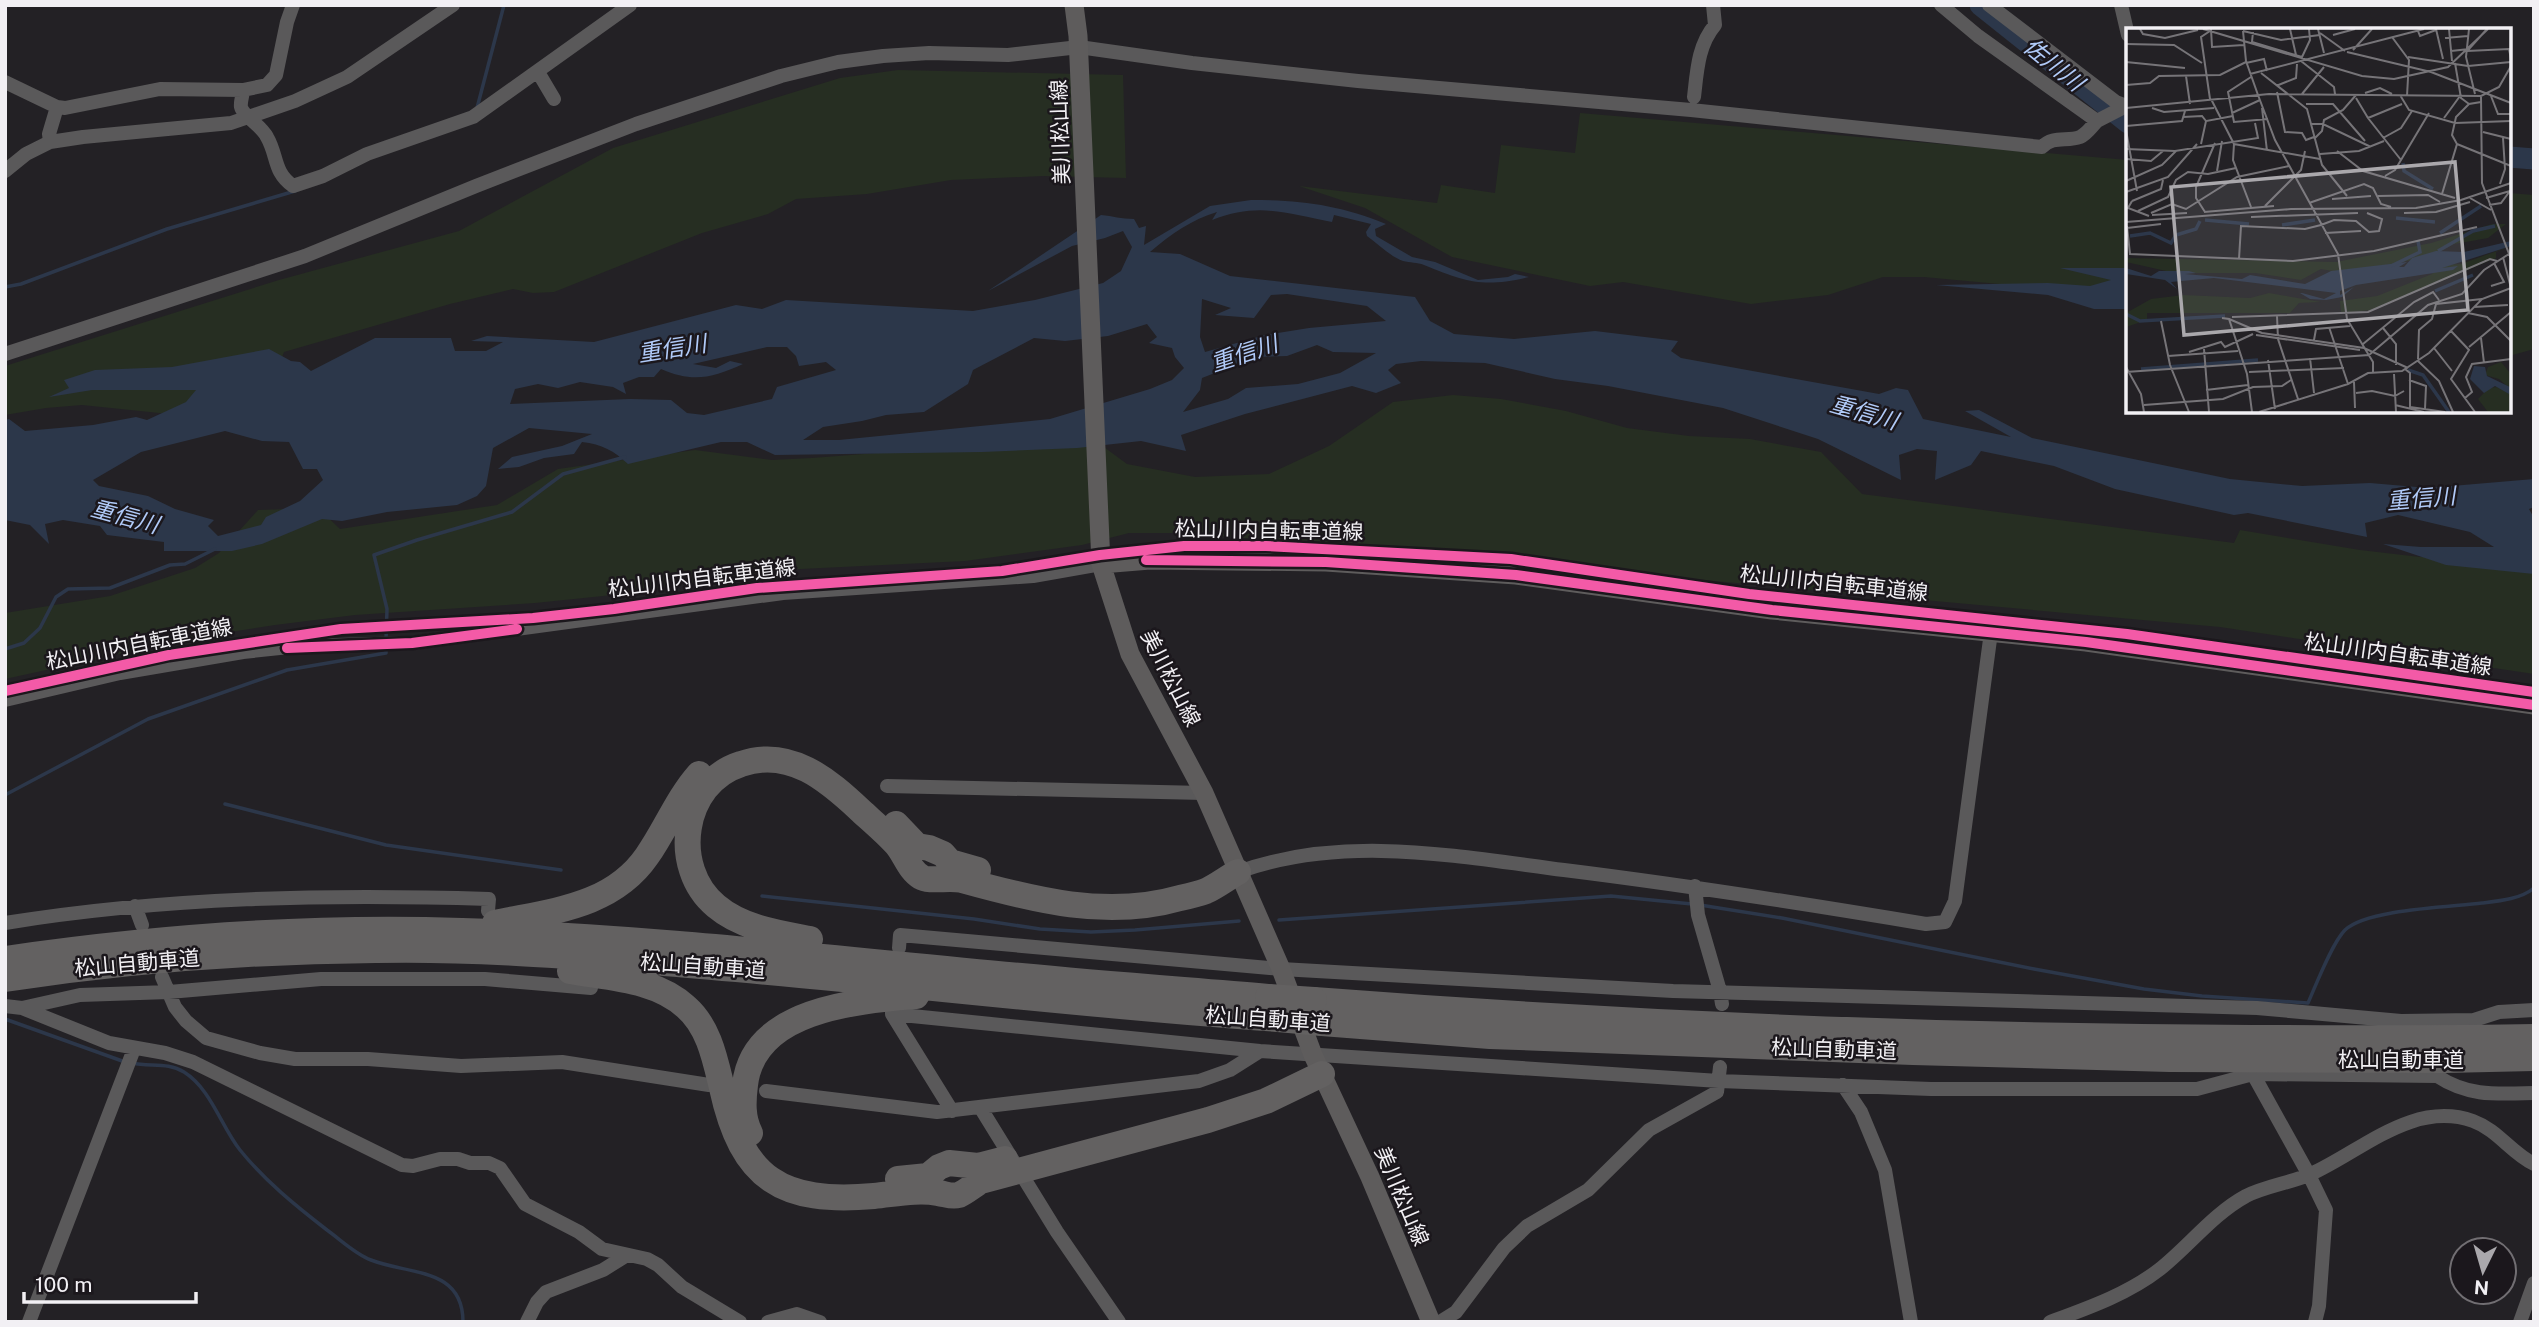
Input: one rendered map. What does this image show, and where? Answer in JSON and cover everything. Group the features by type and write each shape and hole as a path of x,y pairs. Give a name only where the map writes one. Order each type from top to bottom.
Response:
{"highway":[{"path":"462,941 568,909 617,887 646,857 676,805 704,768 717,757 737,748 758,744 796,747 826,760 858,784 917,846 943,854 950,862 963,866 1072,892 1156,889 1238,872"},
{"path":"1020,976 791,935 737,920 716,906 702,892 691,873 687,837 690,819 698,800 709,784 726,770 741,763 759,760 799,765 816,773 841,792 897,845 913,872 924,879 951,877 1047,902 1069,905 1118,908 1158,904 1205,891 1238,872"},
{"name":"松山自動車道","path":"5,959 176,939 379,930 600,958 773,972 1179,1013 1273,1008"},
{"path":"462,941 647,985 670,995 686,1007 700,1023 711,1046 736,1139 748,1158 762,1174 800,1193 820,1197 847,1198 925,1191 950,1196 961,1194 1016,1164 1203,1107 1267,1086 1318,1065"},
{"name":"松山自動車道","path":"5,979 178,958 378,950 462,941 775,950 1318,1012 1490,1037 2242,1066 2534,1058"},
{"path":"970,991 827,1008 781,1028 764,1042 752,1058 745,1081 743,1106 747,1128 760,1151 773,1163 795,1175 820,1182 844,1183 928,1176 949,1163 978,1166 1016,1164"},
{"name":"松山自動車道","path":"1318,1012 1529,1017 1928,1033 2250,1038 2534,1037"}],"street":[{"path":"5,82 57,107 71,107 160,89 243,90 267,85 276,75 293,5"},
{"path":"5,171 26,154 50,142 83,136 231,123 295,101 347,77 453,5"},
{"path":"243,90 241,106 269,139 279,173 293,186 323,176 367,154 473,117 630,5"},
{"name":"美川松山線","path":"1074,5 1079,53 1100,554 1130,654 1204,793 1281,969 1318,1065 1431,1322"},
{"path":"1694,97 1705,36 1715,25 1713,5"},
{"path":"1941,5 1978,36 2099,119"},
{"path":"1989,5 2124,106"},
{"path":"2121,5 2126,28"},
{"path":"5,354 305,256 636,124 781,76 838,62 883,56 929,53 1079,53 2042,146 2047,141 2080,137 2099,119 2124,106"},
{"path":"538,72 554,99"},
{"path":"50,142 49,134 57,107"},
{"path":"5,700 120,673 243,652 299,646 412,643 783,593 1033,576 1100,554 1125,560 1227,559 1440,568 1516,575 1772,610 2086,642 2534,705"},
{"path":"1238,872 1302,854 1337,850 1385,850 1438,854 1695,893 1926,924 1945,922 1955,901 1991,632"},
{"path":"887,786 1204,793"},
{"path":"1695,893 1698,915 1721,997"},
{"path":"5,923 135,906 206,900 420,897 489,899 488,911"},
{"path":"135,906 142,925"},
{"path":"899,948 900,935 1281,969 1659,990 1721,997 2257,1008 2401,1021 2474,1020 2499,1012 2534,1010"},
{"path":"5,1006 22,1007 80,995 169,992 321,979 485,973 591,988"},
{"path":"162,977 175,1007 186,1021 206,1038 284,1057 368,1059 461,1066 562,1062 709,1086"},
{"path":"22,1007 109,1043 130,1060"},
{"path":"952,1111 892,1011 1260,1051 1318,1065 1720,1074 1843,1085 1931,1088 2197,1088 2242,1066 2437,1076 2454,1087 2473,1093 2534,1093"},
{"path":"766,1091 937,1112 952,1111 1199,1081 1230,1070 1260,1051"},
{"path":"130,1060 165,1053 193,1062 402,1165 413,1166 440,1159 489,1163 500,1168 525,1204 579,1232 602,1249 647,1259 658,1265 682,1287 740,1322"},
{"path":"29,1322 130,1060"},
{"path":"2242,1066 2309,1175 2326,1210 2319,1306 2315,1322"},
{"path":"1440,1322 1456,1312 1504,1248 1527,1226 1588,1190 1649,1130 1717,1092 1720,1074"},
{"path":"1843,1085 1861,1112 1885,1170 1911,1322"},
{"path":"979,1107 1057,1232 1119,1322"},
{"path":"2050,1322 2130,1289 2160,1269 2247,1195 2309,1175 2387,1131 2418,1119 2445,1117 2473,1121 2492,1131 2525,1160 2534,1164"},
{"path":"527,1322 537,1301 546,1292 603,1270 627,1255"},
{"path":"2520,1322 2534,1283"},
{"path":"768,1322 797,1314 821,1322"}],"green space":[{"path":"898,70 1123,75 1126,178 1043,176 951,180 867,194 796,199 768,214 702,233 554,292 533,293 513,289 450,304 284,352 275,375 198,417 82,405 5,415 5,366 279,280 459,231 613,148 840,78"},
{"path":"1580,113 2126,160 2126,296 1924,277 1883,277 1828,295 1751,304 1623,282 1590,286 1452,257 1365,208 1299,186 1437,203 1441,185 1495,193 1501,145 1575,153"},
{"path":"2511,193 2534,195 2534,349 2511,355"},
{"path":"1453,395 1501,399 1566,411 1627,428 1689,436 1750,439 1821,452 1862,494 2234,543 2240,530 2420,557 2534,555 2534,674 2220,627 1188,533 1129,533 1082,545 965,561 780,570 603,596 355,615 275,625 198,637 5,679 5,613 110,596 195,568 219,553 258,510 318,508 340,529 497,505 558,469 695,450 772,460 812,458 916,450 1078,428 1127,464 1195,477 1269,474 1329,446 1393,402"}],"water":[{"name":"重信川","path":"1269,200 1336,208 1386,224 1375,229 1376,236 1412,257 1435,262 1478,280 1515,274 1529,277 1499,282 1475,282 1421,264 1403,261 1367,236 1366,232 1371,224 1334,215 1332,222 1258,210 1212,220 1217,212 1182,228 1150,252 1180,254 1230,276 1415,297 1430,321 1454,334 1514,339 1595,331 1678,341 1671,351 1681,358 1879,394 1896,388 1908,390 1923,419 2011,437 1965,411 1979,410 2032,438 2230,479 2302,486 2370,483 2428,488 2534,479 2534,507 2529,509 2534,518 2534,574 2446,565 2383,544 2494,547 2470,532 2398,515 2365,523 2367,537 2248,513 2234,515 2115,489 2054,466 1981,451 1971,465 1935,480 1937,451 1917,449 1899,455 1901,480 1818,439 1723,408 1608,386 1555,379 1485,363 1421,361 1396,364 1388,370 1401,383 1376,393 1352,386 1245,414 1181,435 1186,451 1141,441 1077,448 982,452 775,455 747,442 721,442 628,464 607,449 582,442 574,454 544,458 519,467 498,469 512,457 562,446 592,434 529,428 493,448 486,486 477,496 457,505 387,512 342,521 322,519 262,544 232,551 164,551 164,542 107,535 100,526 63,520 45,524 49,544 30,525 5,520 5,420 9,419 25,431 93,425 136,417 147,420 186,402 196,390 92,390 49,397 69,388 64,380 95,370 172,367 269,349 291,361 300,362 311,371 375,338 451,338 455,351 486,351 503,342 471,341 487,336 594,342 736,305 762,309 786,300 973,311 1035,300 1103,283 1121,271 1132,247 1123,231 1072,246 988,291 1101,215 1134,219 1139,228 1146,226 1144,245 1210,206","holes":["1287,294 1367,306 1386,321 1265,335 1205,352 1200,337 1202,299 1231,308 1215,315 1254,318 1271,295","1147,324 1157,337 1149,343 1172,348 1184,368 1172,380 1150,389 1050,419 839,440 803,440 823,427 886,415 924,412 968,384 973,370 1034,338 1065,341 1108,336","1317,345 1333,352 1376,353 1340,373 1298,384 1246,388 1228,399 1183,412 1200,390 1202,378 1256,357 1287,356","767,347 787,347 796,356 799,366 826,362 836,370 777,387 772,399 704,415 687,413 671,400 510,404 515,389 538,384 558,388 580,382 613,387 626,394 623,383 639,377 654,377 661,369 683,376 702,377 722,373 743,364 730,361 716,368 693,364","225,431 262,441 289,442 303,469 317,469 323,480 300,501 266,517 261,525 218,536 208,526 214,520 175,509 148,496 99,486 93,480 141,452"]},
{"path":"2060,268 2126,268 2126,309 2094,309 2048,295 1936,285 2048,283 2090,286 2111,280"}],"waterway":[{"path":"477,108 504,5"},
{"name":"佐川川","path":"1980,5 2126,121"},
{"name":"佐川川","path":"2511,157 2534,159"},
{"path":"5,287 21,284 167,229 295,191"},
{"path":"386,640 387,609 374,555 512,512 563,474 625,457"},
{"path":"5,649 24,643 40,628 56,597 68,589 110,588 170,565 185,564 215,549"},
{"path":"5,795 148,719 287,670 386,653 386,648"},
{"path":"225,804 386,845 561,870"},
{"path":"1700,905 1782,918 2144,989 2308,1003 2335,944 2345,930 2356,923 2390,913 2502,900 2523,895 2534,888"},
{"path":"762,896 974,919 1040,929 1091,932 1239,921"},
{"path":"1279,920 1611,896 1692,904"},
{"path":"5,1019 125,1062"},
{"path":"132,1063 172,1067 193,1079 209,1098 240,1150 281,1193 365,1257 444,1282 454,1291 461,1304 463,1322"}],"cycle path":[{"name":"松山川内自転車道線","path":"5,691 169,655 341,629 533,618 757,588 1002,571 1100,555 1184,546 1266,546 1511,559 1749,594 2127,634 2534,692"},
{"path":"1146,560 1326,562 1516,575 1772,610 2086,642 2534,705"},
{"path":"287,648 412,643 517,629"}]}
